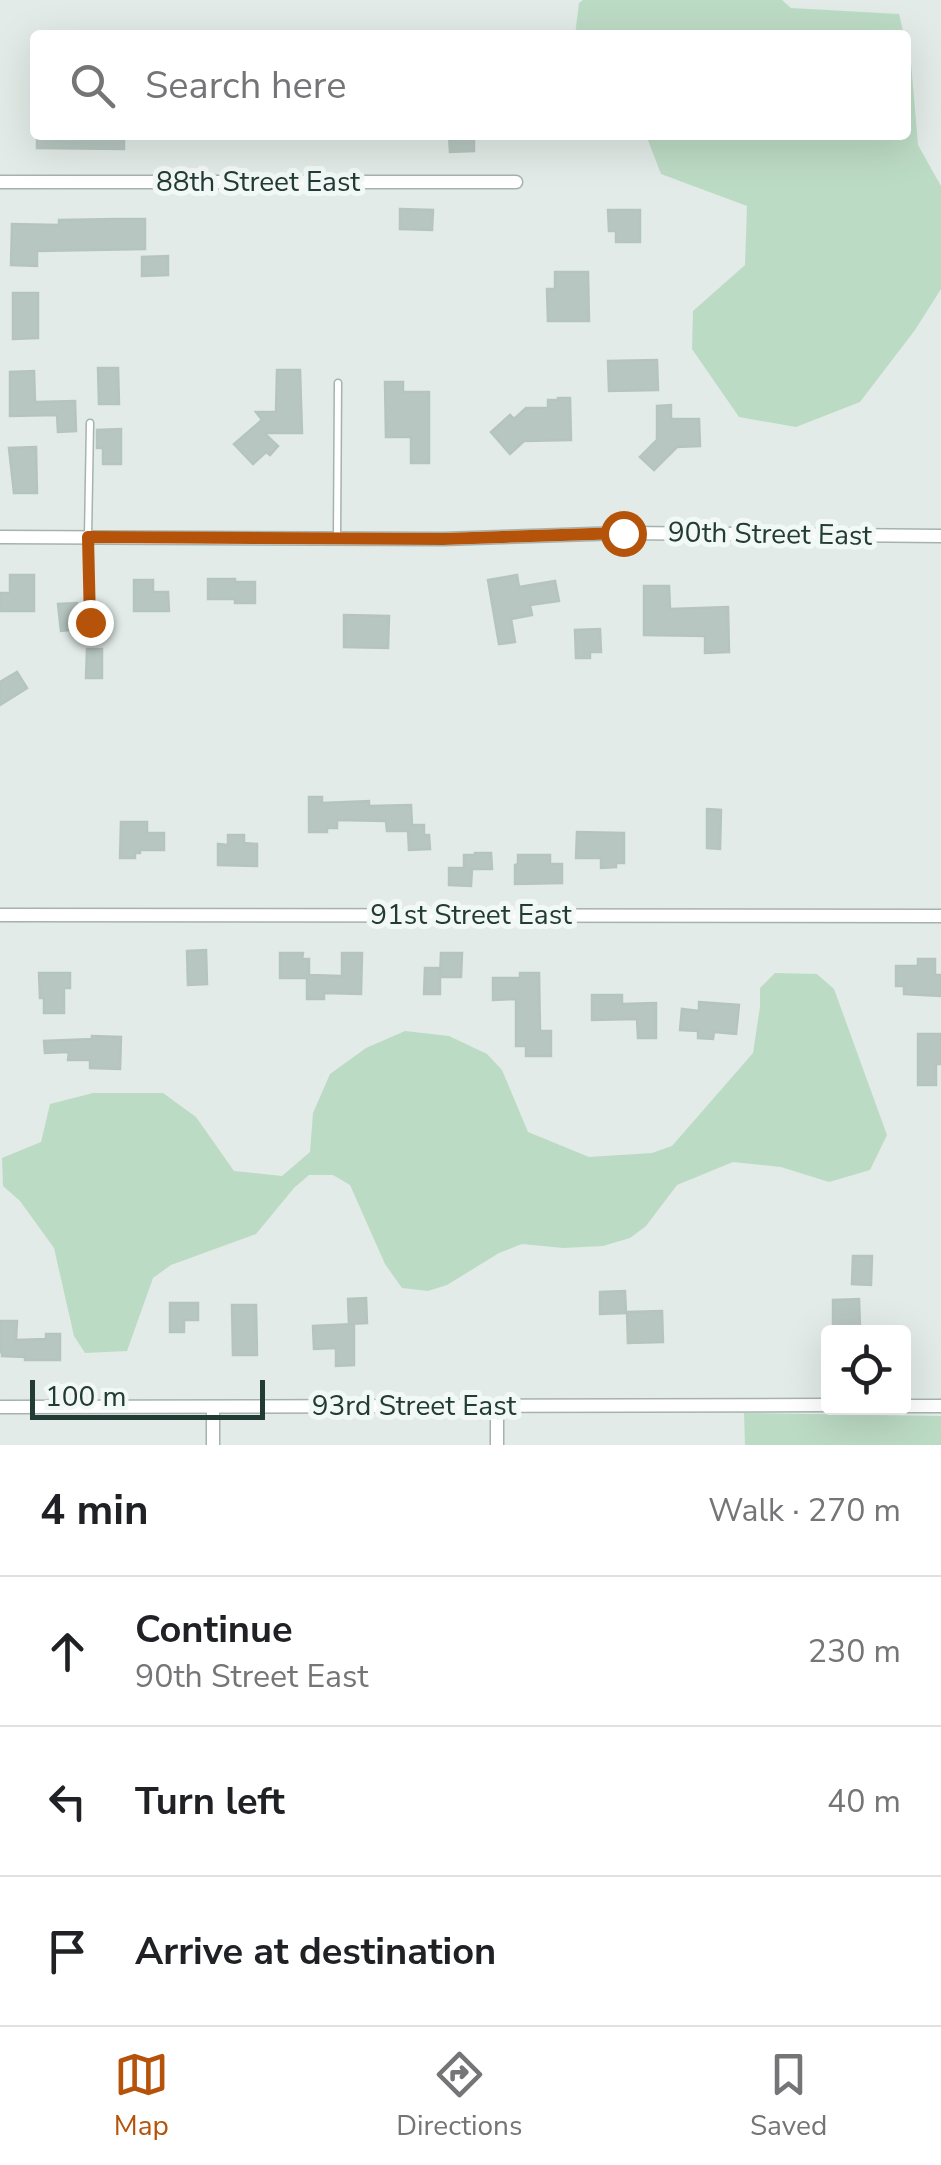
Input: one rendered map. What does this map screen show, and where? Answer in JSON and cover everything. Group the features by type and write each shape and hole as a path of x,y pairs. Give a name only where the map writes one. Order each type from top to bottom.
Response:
{"street":[{"name":"88th Street East","path":"0,182 516,182"},
{"name":"90th Street East","path":"0,537 443,539 623,533 941,536"},
{"name":"91st Street East","path":"0,916 941,916"},
{"name":"93rd Street East","path":"0,1407 821,1405"},
{"path":"497,1406 497,1445"},
{"path":"911,1406 941,1406"},
{"path":"213,1407 213,1445"}],"lane":[{"path":"337,538 338,383"},
{"path":"90,423 90,622"}],"green space":[{"path":"782,0 791,8 899,14 903,30 576,30 579,3"},
{"path":"911,63 918,145 941,186 941,289 860,402 796,427 739,417 692,349 693,311 745,265 747,206 661,174 648,140 911,140"},
{"path":"775,973 817,974 834,989 887,1135 870,1170 829,1182 781,1167 733,1162 677,1185 646,1226 630,1238 603,1246 522,1244 499,1253 447,1285 428,1291 402,1288 385,1264 350,1185 333,1175 309,1175 256,1234 171,1265 153,1278 127,1351 85,1353 74,1336 54,1248 20,1201 3,1186 2,1158 41,1142 50,1104 93,1093 163,1093 196,1117 234,1171 282,1176 310,1152 313,1113 330,1074 366,1048 405,1031 449,1036 487,1054 502,1070 528,1132 589,1157 652,1153 672,1146 753,1053 760,988"},
{"path":"744,1413 941,1416 941,1445 745,1445"}],"building":[{"path":"37,140 124,140 124,149 37,148"},
{"path":"449,140 474,140 474,151 450,152"},
{"path":"400,209 433,210 432,230 400,229"},
{"path":"608,210 640,210 640,242 616,242 616,231 609,231"},
{"path":"145,219 145,249 37,251 37,266 11,265 12,224"},
{"path":"168,256 168,275 142,276 142,257"},
{"path":"555,272 588,272 589,321 548,321 547,289 555,289"},
{"path":"13,293 38,293 38,338 13,339"},
{"path":"657,360 658,390 609,391 608,361"},
{"path":"98,368 118,368 119,404 99,404"},
{"path":"277,370 300,370 302,433 264,433 278,446 253,464 234,444 262,420 256,412 276,412"},
{"path":"34,371 35,402 75,401 76,431 58,432 57,415 10,416 10,372"},
{"path":"385,382 403,382 403,392 429,392 429,463 411,463 411,437 386,437"},
{"path":"570,398 571,440 524,441 510,454 491,432 510,415 514,419 526,408 548,408 548,400"},
{"path":"671,405 671,419 699,419 700,446 677,447 654,470 640,457 657,440 657,406"},
{"path":"121,429 121,464 103,464 103,448 97,448 97,430"},
{"path":"36,447 37,493 14,493 9,448"},
{"path":"10,575 34,575 34,611 0,611 0,593 10,593"},
{"path":"517,575 519,587 555,581 559,601 530,605 532,615 511,619 515,642 499,644 488,580"},
{"path":"208,579 255,582 255,603 208,599"},
{"path":"134,580 153,580 153,592 168,592 169,611 134,611"},
{"path":"644,586 669,586 670,609 728,607 729,652 705,653 705,636 644,635"},
{"path":"77,603 80,629 61,631 58,604"},
{"path":"344,615 389,616 388,648 344,647"},
{"path":"600,629 601,652 590,652 590,658 576,658 575,630"},
{"path":"87,649 102,649 102,678 86,678"},
{"path":"17,672 27,688 0,705 0,682"},
{"path":"309,797 322,797 322,803 369,801 369,806 411,805 412,825 424,825 430,849 409,850 408,831 387,831 386,821 337,820 337,828 309,832"},
{"path":"707,809 721,810 720,849 707,848"},
{"path":"121,822 147,822 147,833 164,833 164,850 140,850 135,858 120,858"},
{"path":"577,832 624,833 624,863 601,868 601,858 576,858"},
{"path":"228,835 244,835 244,843 257,844 257,866 218,865 218,844 228,845"},
{"path":"491,853 492,869 472,869 471,886 449,885 449,868 464,868 464,855"},
{"path":"518,855 550,855 550,864 562,864 562,883 515,884"},
{"path":"206,950 207,984 188,985 187,951"},
{"path":"280,953 303,953 302,959 309,959 309,975 342,976 342,953 362,953 361,994 324,993 324,999 307,999 307,978 280,978"},
{"path":"441,953 462,953 461,977 440,977"},
{"path":"918,959 935,959 935,975 941,975 941,996 904,994 904,986 896,986 896,966 918,966"},
{"path":"425,968 440,968 440,994 424,994"},
{"path":"39,973 70,973 70,988 64,988 64,1013 44,1013"},
{"path":"520,973 539,973 540,1031 551,1031 551,1056 526,1056 526,1046 516,1046 516,999 493,1000 493,978 520,978"},
{"path":"592,995 622,995 622,1004 656,1003 656,1038 638,1038 637,1019 592,1020"},
{"path":"699,1002 739,1005 736,1034 714,1032 713,1039 698,1038 698,1031 680,1030 682,1009 699,1011"},
{"path":"918,1034 941,1034 936,1085 918,1085"},
{"path":"121,1037 120,1069 90,1068 90,1060 68,1060 69,1052 45,1053 44,1041"},
{"path":"853,1256 872,1256 871,1285 852,1284"},
{"path":"625,1291 626,1313 600,1314 600,1292"},
{"path":"366,1298 367,1323 349,1324 348,1299"},
{"path":"859,1299 860,1325 833,1325 833,1300"},
{"path":"170,1303 198,1303 198,1320 184,1320 184,1332 170,1332"},
{"path":"232,1305 256,1305 257,1355 233,1355"},
{"path":"662,1311 663,1342 628,1343 627,1312"},
{"path":"0,1321 17,1321 16,1340 46,1339 46,1334 60,1334 60,1360 2,1356"},
{"path":"354,1324 354,1365 336,1366 336,1348 314,1349 313,1326"}],"route":[{"path":"90,622 88,537 443,539 623,533"}]}
